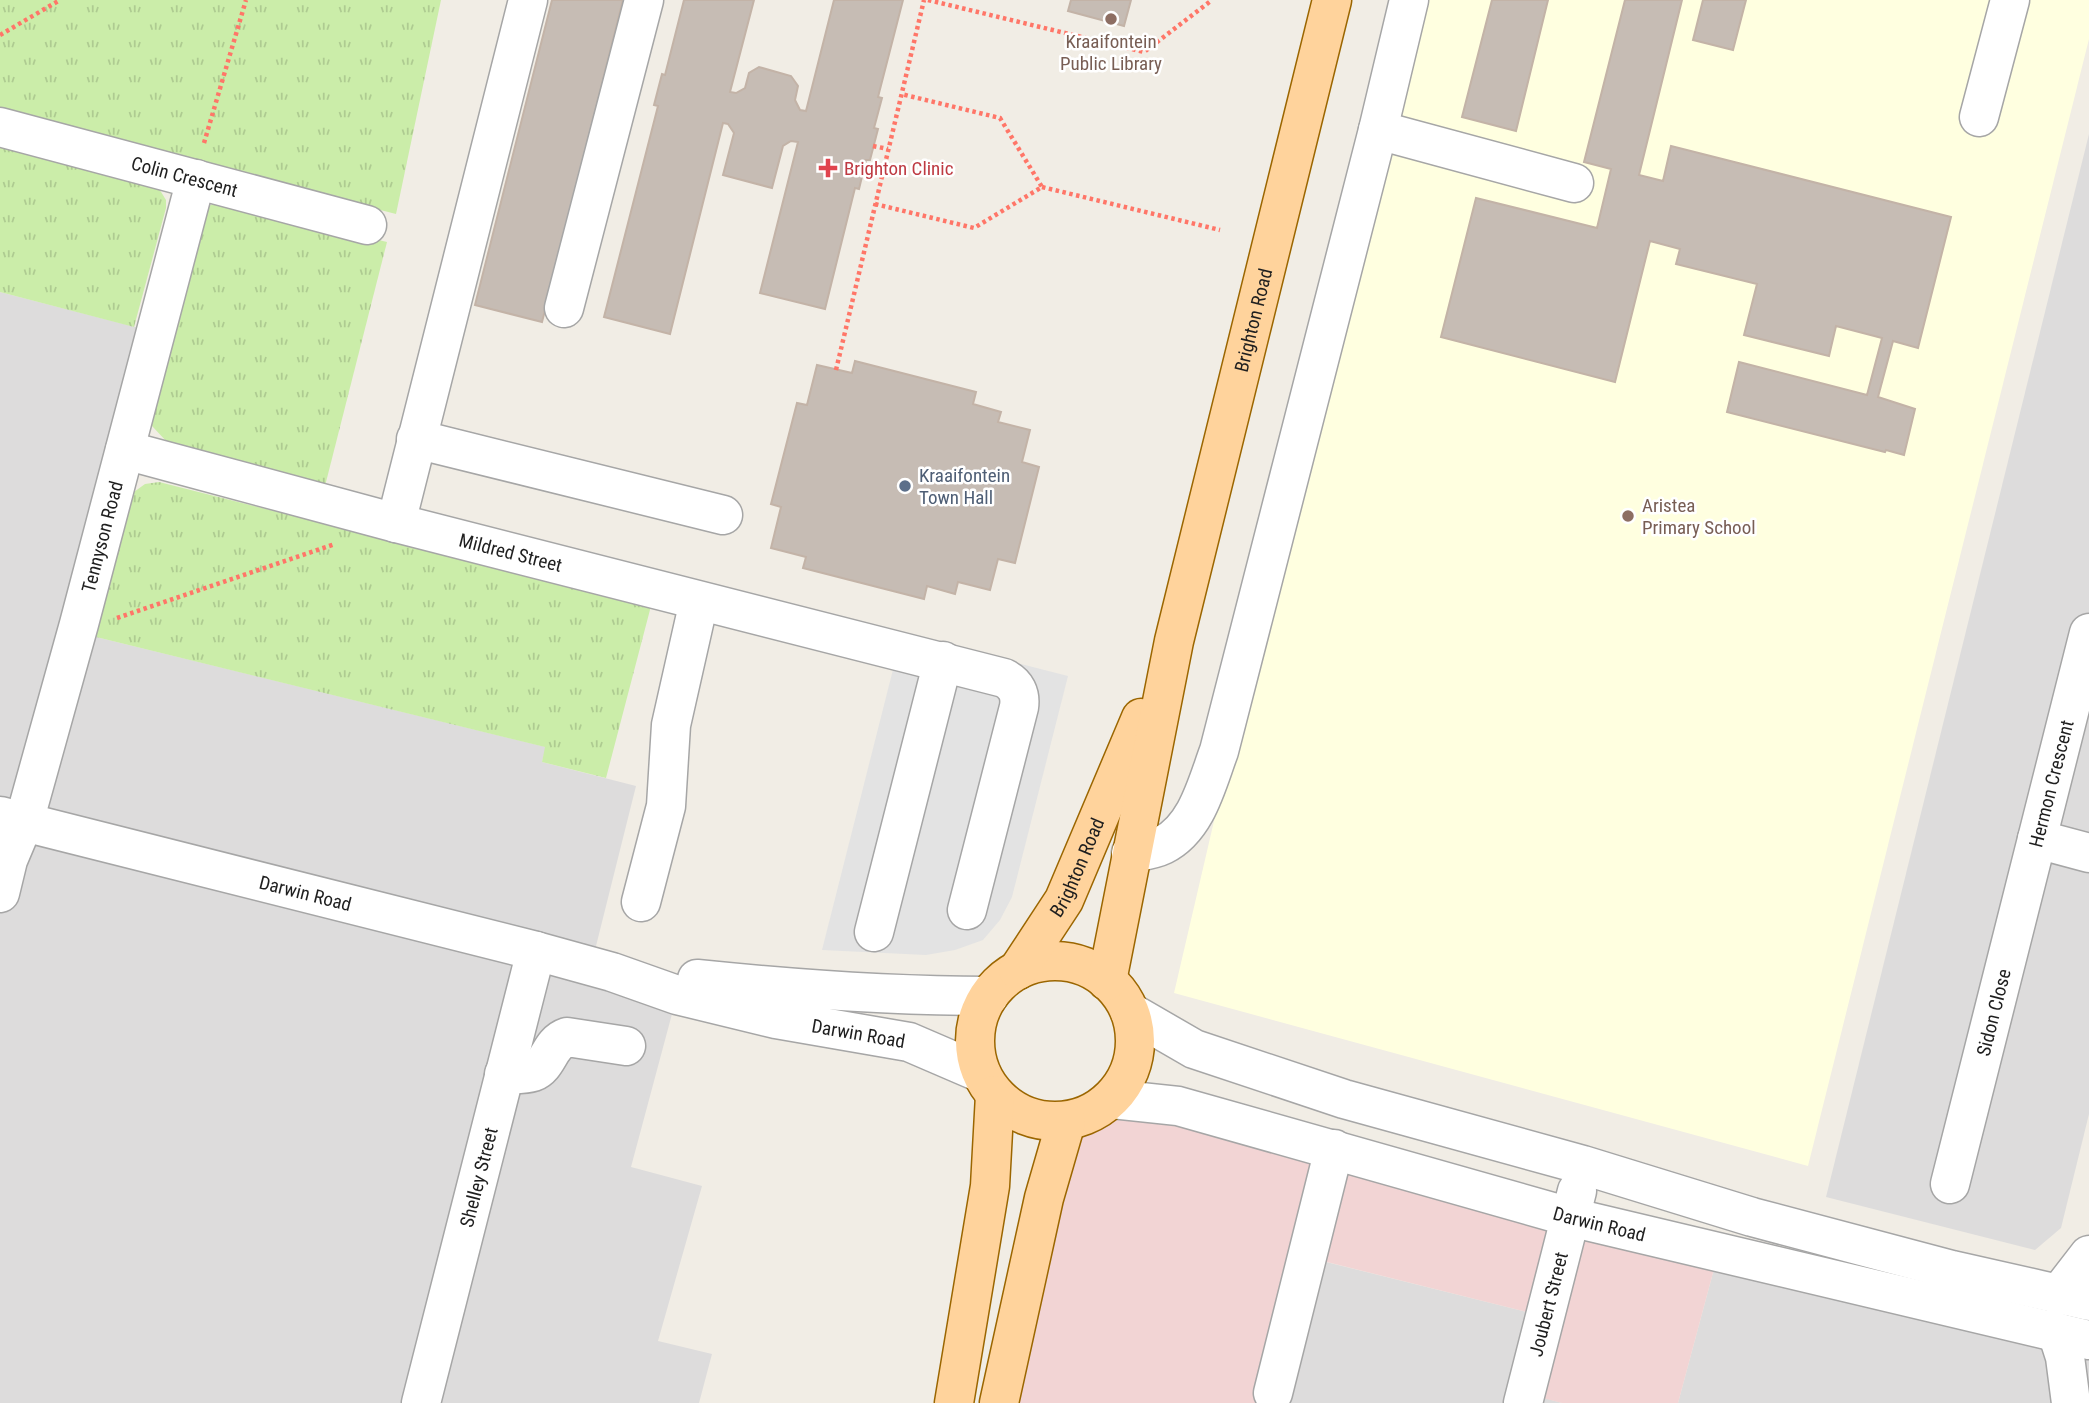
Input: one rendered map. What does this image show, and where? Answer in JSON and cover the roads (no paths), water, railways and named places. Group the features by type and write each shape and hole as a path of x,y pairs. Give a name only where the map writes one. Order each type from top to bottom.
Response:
{"main road":[{"name":"Brighton Road","path":"1107,981 1174,641 1332,0"},
{"name":"Brighton Road","path":"1018,970 1064,900 1174,641"},
{"path":"954,1403 990,1186 988,1084 974,1047 977,1020 989,996 1001,981 1018,970 1048,961 1064,961 1094,971 1121,995 1130,1013 1135,1035 1133,1059 1125,1080 1112,1099 1090,1114 1066,1122 1040,1121 1015,1112 988,1084"},
{"path":"999,1403 1044,1198 1066,1122"}],"street":[{"path":"396,523 528,0"},
{"path":"564,308 644,0"},
{"path":"1131,853 1156,848 1174,838 1194,814 1219,751 1409,0"},
{"path":"1979,117 2010,0"},
{"name":"Colin Crescent","path":"0,127 367,225"},
{"path":"1378,130 1574,183"},
{"name":"Tennyson Road","path":"0,893 8,860 12,819 79,624 195,179"},
{"path":"416,439 723,515"},
{"name":"Mildred Street","path":"125,450 396,523 1004,678 1014,685 1020,702 967,910"},
{"path":"641,902 666,806 671,725 699,601"},
{"name":"Hermon Crescent","path":"2089,633 2037,839 2089,853"},
{"path":"874,932 943,662"},
{"name":"Darwin Road","path":"12,819 536,951 612,972 689,998 776,1018 909,1042 988,1084"},
{"name":"Sidon Close","path":"1950,1184 2037,839"},
{"name":"Shelley Street","path":"421,1403 536,951"},
{"name":"Darwin Road","path":"612,972 916,996 989,996"},
{"path":"1130,1013 1207,1054 1344,1099 1583,1165 1752,1217 2073,1298 2089,1255"},
{"path":"505,1074 527,1074 539,1069 555,1045 567,1037 626,1046"},
{"name":"Darwin Road","path":"1112,1099 1178,1106 1570,1217 2073,1336"},
{"path":"1272,1393 1334,1149"},
{"name":"Joubert Street","path":"1523,1403 1583,1165"},
{"path":"2071,1403 2065,1357 2073,1336"},
{"path":"2085,1403 2089,1395"}],"place":[{"name":"Kraaifontein Public Library","path":"1111,19"},
{"name":"Brighton Clinic","path":"828,168"},
{"name":"Kraaifontein Town Hall","path":"905,486"},
{"name":"Aristea Primary School","path":"1628,516"}]}
